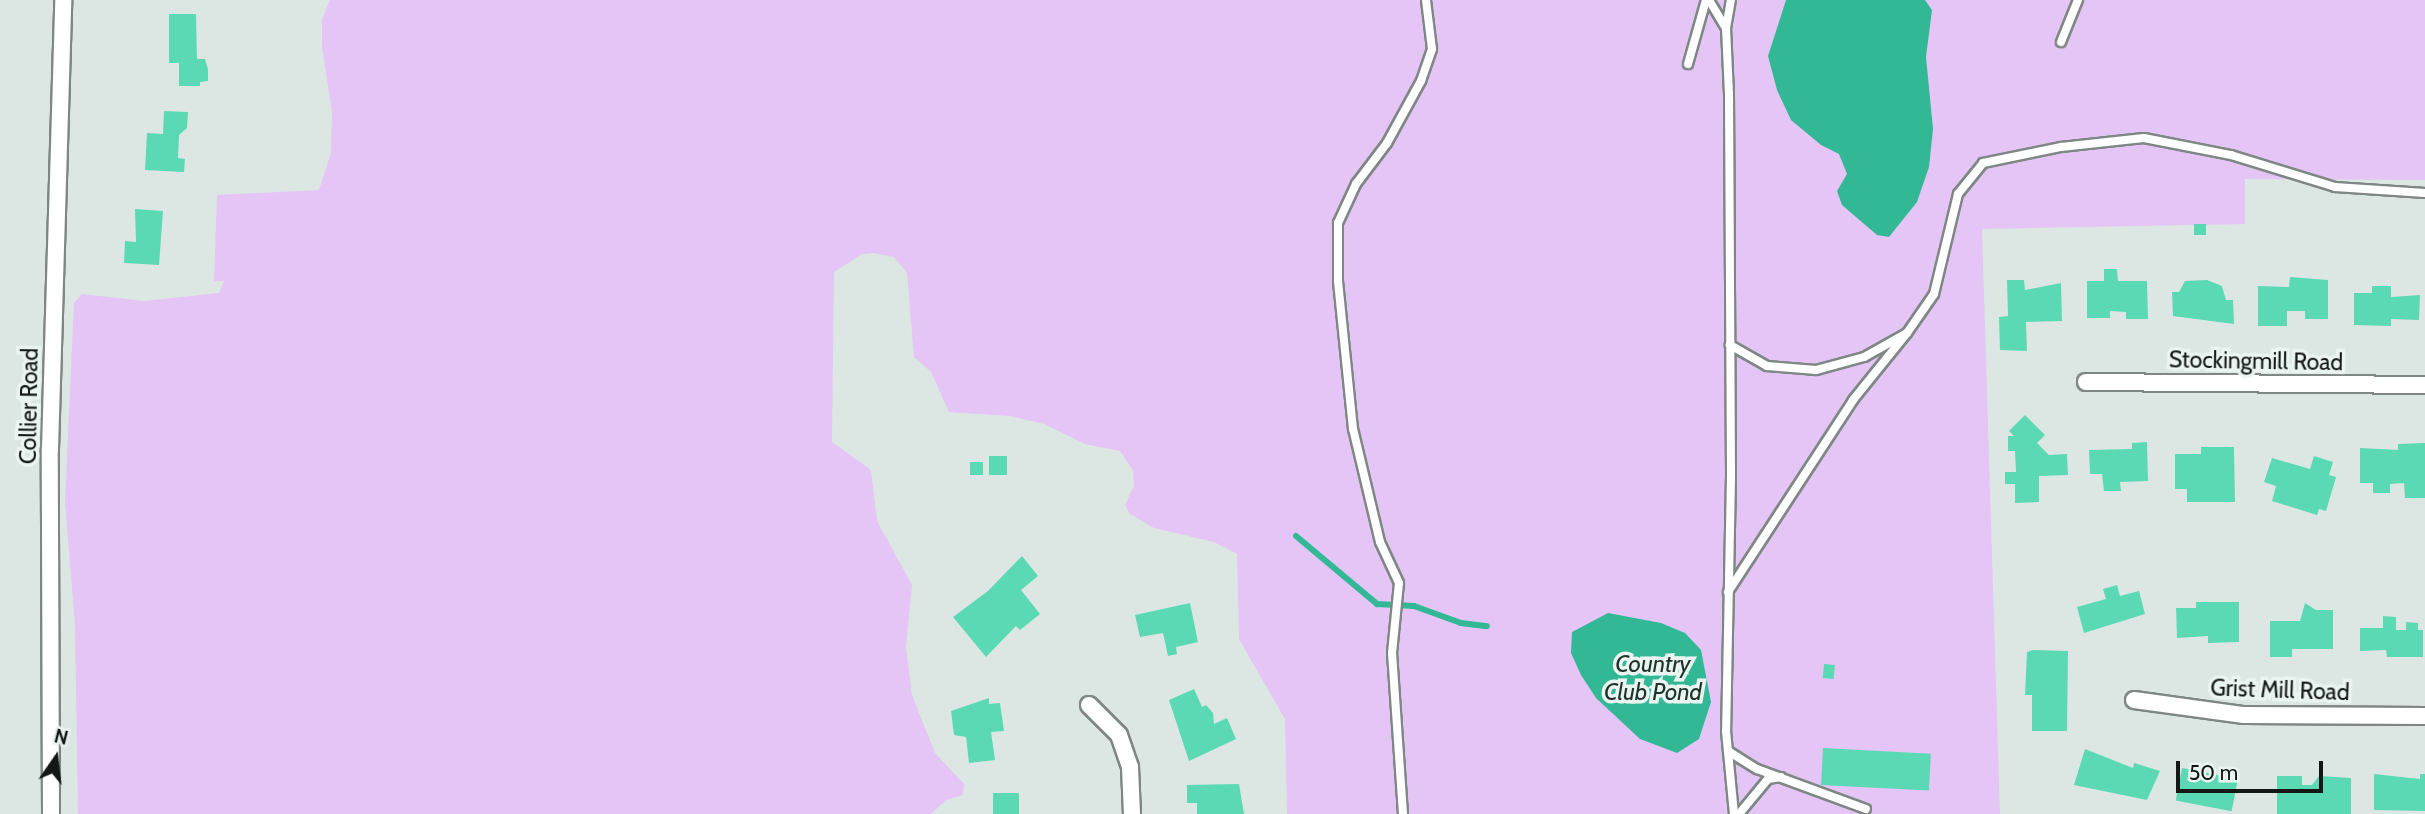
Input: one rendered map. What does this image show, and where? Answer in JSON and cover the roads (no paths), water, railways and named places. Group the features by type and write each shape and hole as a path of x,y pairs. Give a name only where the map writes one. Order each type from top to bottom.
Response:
{"street":[{"name":"Collier Road","path":"51,814 50,449 63,0"},
{"name":"Stockingmill Road","path":"2086,382 2425,385"},
{"name":"Grist Mill Road","path":"2134,700 2244,715 2425,716"},
{"path":"1089,705 1119,735 1130,767 1132,814"}],"lane":[{"path":"1402,814 1393,701 1395,619 1399,583 1380,542 1353,429 1338,281 1338,223 1356,184 1387,143 1421,81 1432,49 1426,0"},
{"path":"1708,0 1726,28"},
{"path":"1688,64 1708,0"},
{"path":"1731,0 1726,28 1730,345 1727,595 1728,751 1736,814"},
{"path":"2061,43 2078,0"},
{"path":"1727,595 1853,400 1907,333 1934,294 1958,194 1983,163 2061,147 2144,138 2231,155 2335,187 2425,193"},
{"path":"1730,345 1768,366 1816,370 1864,357 1907,333"},
{"path":"1728,751 1757,769 1784,776 1866,808"},
{"path":"1736,814 1768,779 1784,776"}],"water":[{"path":"1786,0 1925,0 1932,10 1926,57 1933,129 1929,167 1917,202 1889,237 1877,235 1842,205 1837,191 1847,174 1839,154 1821,145 1791,120 1777,90 1768,56"},
{"name":"Country Club Pond","path":"1608,613 1661,623 1685,633 1701,650 1711,702 1699,739 1677,753 1640,739 1596,698 1581,675 1571,653 1572,632"}],"waterway":[{"path":"1296,536 1377,604 1414,606 1461,623 1487,626"}]}
